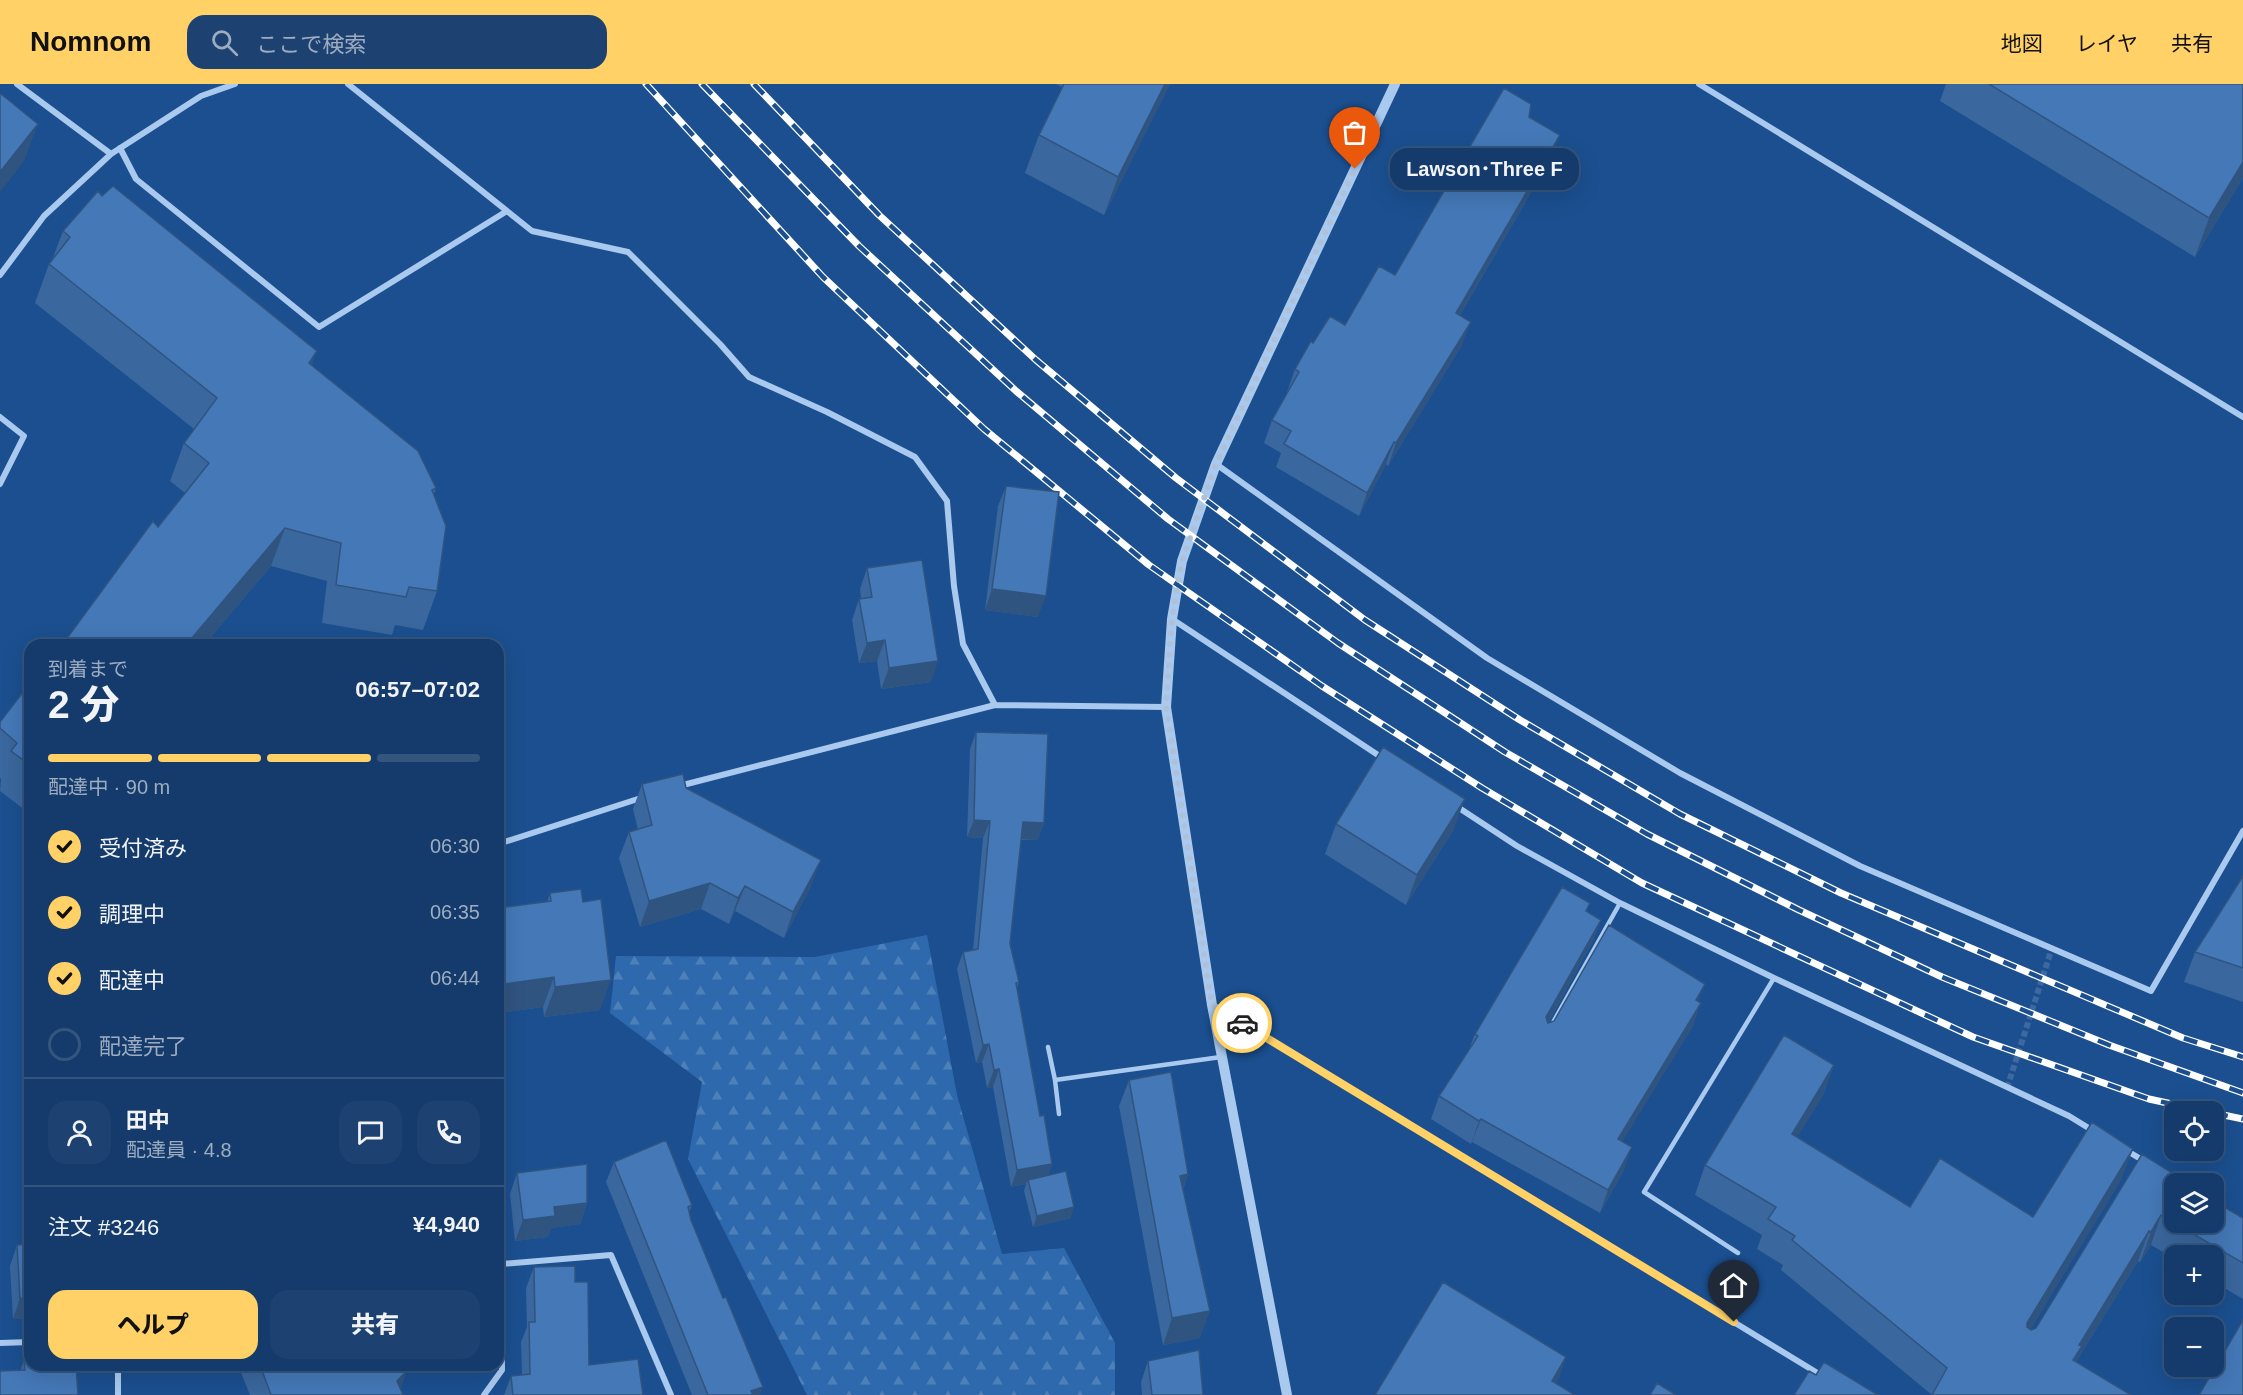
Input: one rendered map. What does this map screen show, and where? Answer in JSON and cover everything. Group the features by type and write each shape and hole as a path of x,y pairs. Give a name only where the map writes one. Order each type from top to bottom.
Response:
{"street":[{"path":"17,84 111,154"},
{"path":"0,275 44,216 111,154 201,96 235,84"},
{"path":"348,84 532,231 628,252 720,344 749,377 827,412 915,457 947,501 954,586 963,644 995,705"},
{"path":"1287,1395 1221,1057 1166,706 1172,619 1182,561 1216,464 1395,84"},
{"path":"1699,84 2243,417"},
{"path":"120,148 136,179 319,327 507,211"},
{"path":"0,417 24,436 0,484"},
{"path":"1216,464 1487,658 1680,773 1860,867 2151,991 2243,831"},
{"path":"1172,619 1389,762"},
{"path":"675,787 995,705 1166,706"},
{"path":"504,841 653,794"},
{"path":"1448,801 1517,846 1620,903 2069,1116 2099,1134"},
{"path":"1212,1005 1834,1383"},
{"path":"2120,1146 2150,1165"},
{"path":"2134,1168 2140,1159"},
{"path":"504,1264 610,1255 671,1395"},
{"path":"0,1343 24,1342"},
{"path":"118,1371 118,1395"},
{"path":"484,1395 501,1371"}],"lane":[{"path":"1548,1032 1620,903"},
{"path":"1738,1252 1644,1192 1774,978"},
{"path":"1048,1047 1059,1114"},
{"path":"1055,1080 1221,1057"}],"green space":[{"path":"927,935 957,1095 1002,1254 1064,1248 1115,1343 1115,1395 807,1395 688,1159 702,1082 610,1013 616,956 815,957"}],"building":[{"path":"1064,84 1165,84 1118,177 1039,135"},
{"path":"1989,84 2243,84 2243,162 2209,218"},
{"path":"1504,88 1531,104 1529,117 1560,135 1456,313 1471,322 1396,443 1394,442 1367,493 1284,444 1291,431 1272,420 1299,372 1295,369 1311,341 1313,343 1330,316 1345,325 1379,266 1395,275"},
{"path":"0,93 38,124 0,172"},
{"path":"113,186 317,351 309,363 418,451 436,488 432,490 446,526 437,591 409,587 406,597 336,585 341,543 285,528 191,639 66,639 153,521 158,527 209,463 184,443 217,398 49,264 70,237 63,231 98,191 102,196"},
{"path":"1006,486 1059,492 1046,596 992,589"},
{"path":"922,560 938,661 889,668 885,640 867,643 859,599 872,597 867,568"},
{"path":"24,691 24,761 11,751 17,743 0,728 0,722"},
{"path":"976,732 1048,734 1044,823 1023,822 1010,944 1019,982 1016,983 1040,1116 1044,1115 1052,1164 1017,1170 999,1069 994,1070 989,1044 983,1045 963,952 978,949 990,821 974,820"},
{"path":"1383,747 1465,799 1417,875 1336,824"},
{"path":"683,774 686,788 821,860 793,912 745,886 738,898 710,883 649,901 629,832 652,825 642,784"},
{"path":"2243,876 2243,968 2195,952"},
{"path":"1562,887 1590,903 1586,911 1601,920 1546,1017 1548,1023 1554,1021 1609,925 1705,984 1696,1000 1701,1003 1618,1139 1632,1147 1608,1190 1481,1119 1479,1121 1439,1096 1478,1036 1475,1034"},
{"path":"581,889 583,902 601,899 611,980 555,987 554,977 505,984 504,907 551,901 550,893"},
{"path":"1784,1035 1834,1065 1792,1134 1910,1207 1940,1158 2033,1217 2092,1122 2133,1149 2027,1323 2027,1327 2031,1330 2036,1328 2142,1154 2172,1173 2164,1173 2164,1217 2161,1215 2151,1232 2149,1231 2079,1345 2082,1346 2073,1360 2131,1395 1932,1395 1947,1368 1792,1240 1795,1236 1768,1219 1776,1207 1705,1165"},
{"path":"1171,1072 1188,1174 1180,1176 1210,1311 1172,1318 1129,1080"},
{"path":"666,1140 692,1205 688,1207 691,1220 763,1387 751,1391 753,1395 708,1395 614,1162"},
{"path":"587,1164 587,1203 554,1207 555,1216 523,1220 517,1173"},
{"path":"1066,1171 1074,1207 1037,1216 1028,1180"},
{"path":"2224,1207 2243,1218 2243,1263 2224,1252 2224,1245 2212,1245 2192,1233 2224,1233"},
{"path":"24,1244 24,1298 20,1298 17,1245"},
{"path":"575,1266 575,1282 588,1282 589,1365 638,1359 643,1395 513,1395 511,1376 530,1374 529,1322 535,1322 534,1267"},
{"path":"1443,1282 1566,1357 1552,1381 1575,1395 1375,1395"},
{"path":"2243,1320 2243,1395 2199,1395 2210,1377 2224,1377 2224,1352"},
{"path":"1199,1350 1203,1395 1152,1395 1148,1361"},
{"path":"1824,1362 1878,1395 1794,1395 1809,1371 1816,1375"},
{"path":"0,1371 76,1371 78,1395 0,1395"},
{"path":"262,1371 407,1371 397,1381 403,1395 271,1395"},
{"path":"1657,1383 1676,1395 1650,1395"}],"tunnel":[{"path":"2007,1088 2052,948"}],"railway":[{"path":"646,84 823,277 984,429 1149,565 1322,686 1482,788 1642,883 1973,1037 2164,1102"},
{"path":"702,84 859,246 1016,391 1168,519 1338,643 1505,752 1647,834 1799,910 1942,977 2109,1045 2243,1093"},
{"path":"754,84 879,215 1036,360 1176,478 1365,620 1520,720 1680,814 1841,893 2183,1038 2243,1057"},
{"path":"2224,1115 2243,1119"}],"way so far":[{"path":"1242,1023 1212,1005 1166,706 1172,619 1182,561 1216,464 1355,169"}],"place":[{"name":"Lawson･Three F","path":"1355,169"}],"route":[{"path":"1242,1023 1734,1322"}]}
